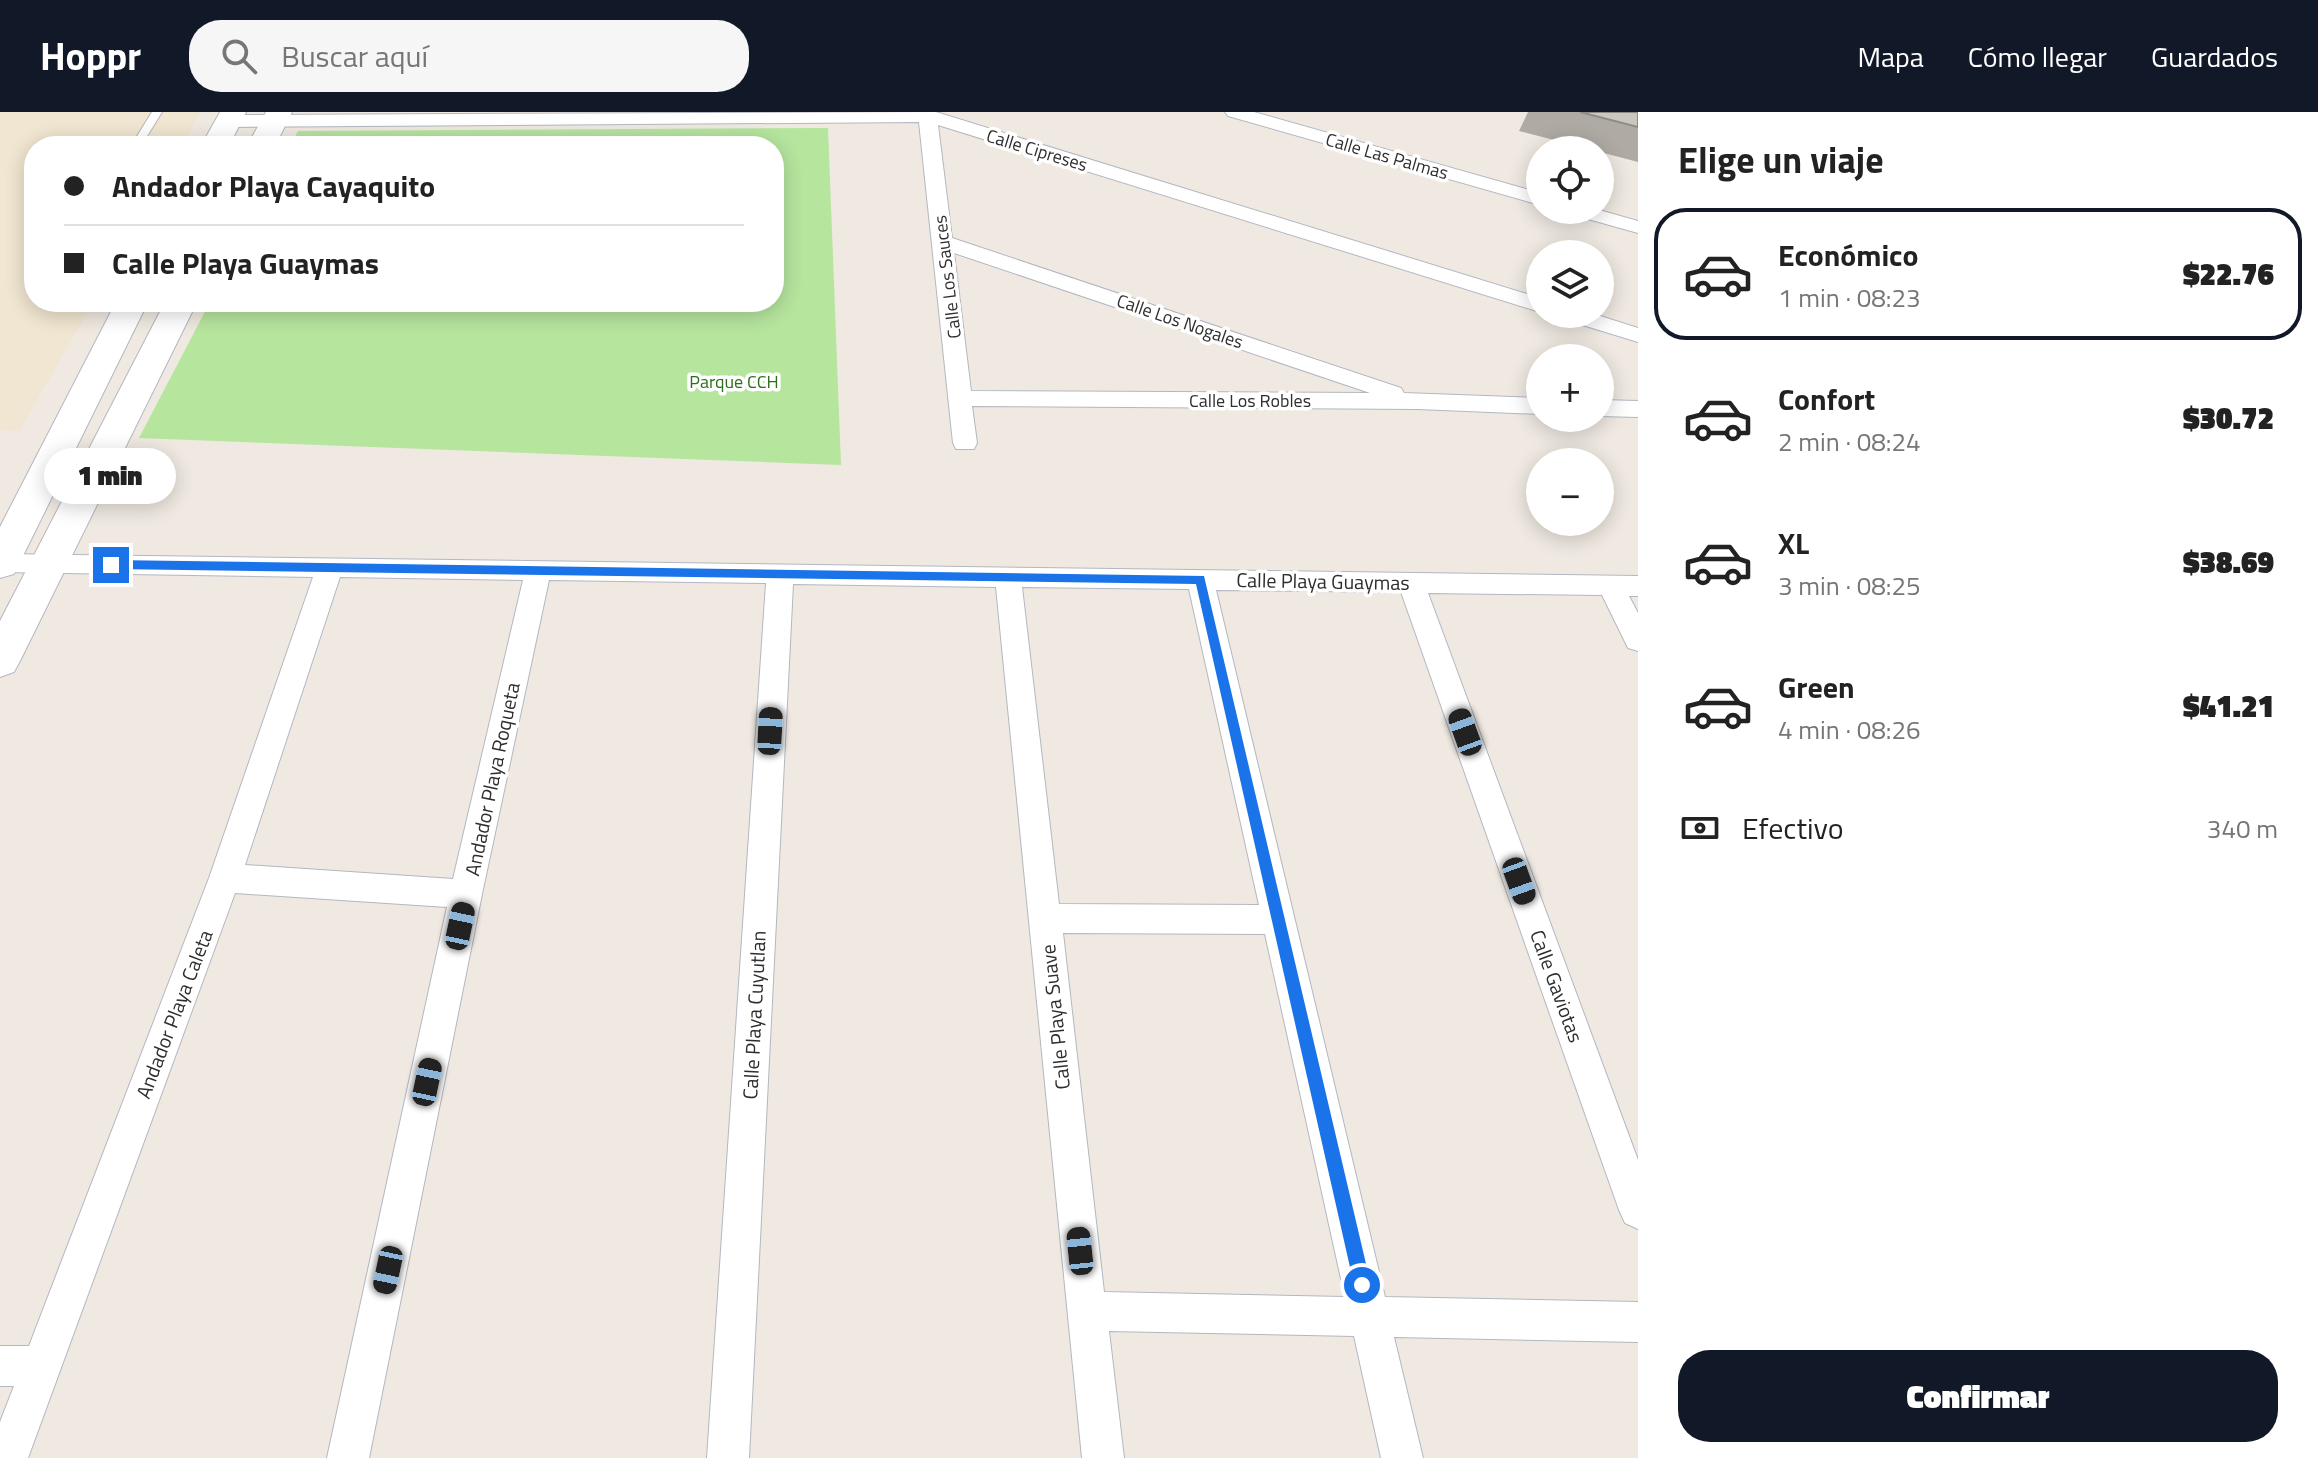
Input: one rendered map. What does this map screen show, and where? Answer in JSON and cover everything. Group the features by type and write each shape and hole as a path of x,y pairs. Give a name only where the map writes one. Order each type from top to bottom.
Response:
{"main road":[{"path":"220,136 231,116"},
{"path":"266,136 277,116"},
{"path":"0,564 127,312"},
{"path":"0,661 176,312"}],"street":[{"name":"Calle Las Palmas","path":"1234,112 1526,195"},
{"name":"Calle Cipreses","path":"231,116 927,114 1526,301"},
{"name":"Calle Los Sauces","path":"927,114 965,443"},
{"path":"1614,220 1638,227"},
{"name":"Calle Los Nogales","path":"942,242 1418,401"},
{"path":"1614,327 1638,335"},
{"name":"Calle Los Robles","path":"961,398 1418,401 1526,405"},
{"path":"1614,408 1638,409"},
{"name":"Calle Playa Guaymas","path":"0,564 1624,586"},
{"name":"Andador Playa Caleta","path":"7,1458 225,878 330,567"},
{"name":"Andador Playa Roqueta","path":"348,1458 466,894 538,570"},
{"name":"Calle Playa Cuyutlan","path":"728,1458 780,573"},
{"name":"Calle Playa Suave","path":"1008,576 1103,1458"},
{"path":"1200,579 1402,1458"},
{"name":"Calle Gaviotas","path":"1411,582 1638,1210"},
{"path":"1624,586 1638,641"},
{"path":"225,878 466,894"},
{"path":"1045,918 1279,920"},
{"path":"1087,1311 1638,1322"},
{"path":"0,1366 41,1366"}],"lane":[{"path":"142,136 157,112"}],"shaded area":[{"path":"0,112 201,112 187,136 24,136 24,312 87,312 19,431 0,430"}],"green space":[{"name":"Parque CCH","path":"828,128 841,465 139,438 205,312 784,312 784,136 295,136 298,131"}],"building":[{"path":"1580,112 1638,112 1638,127"}],"route":[{"path":"111,565 1200,579 1362,1285"}]}
